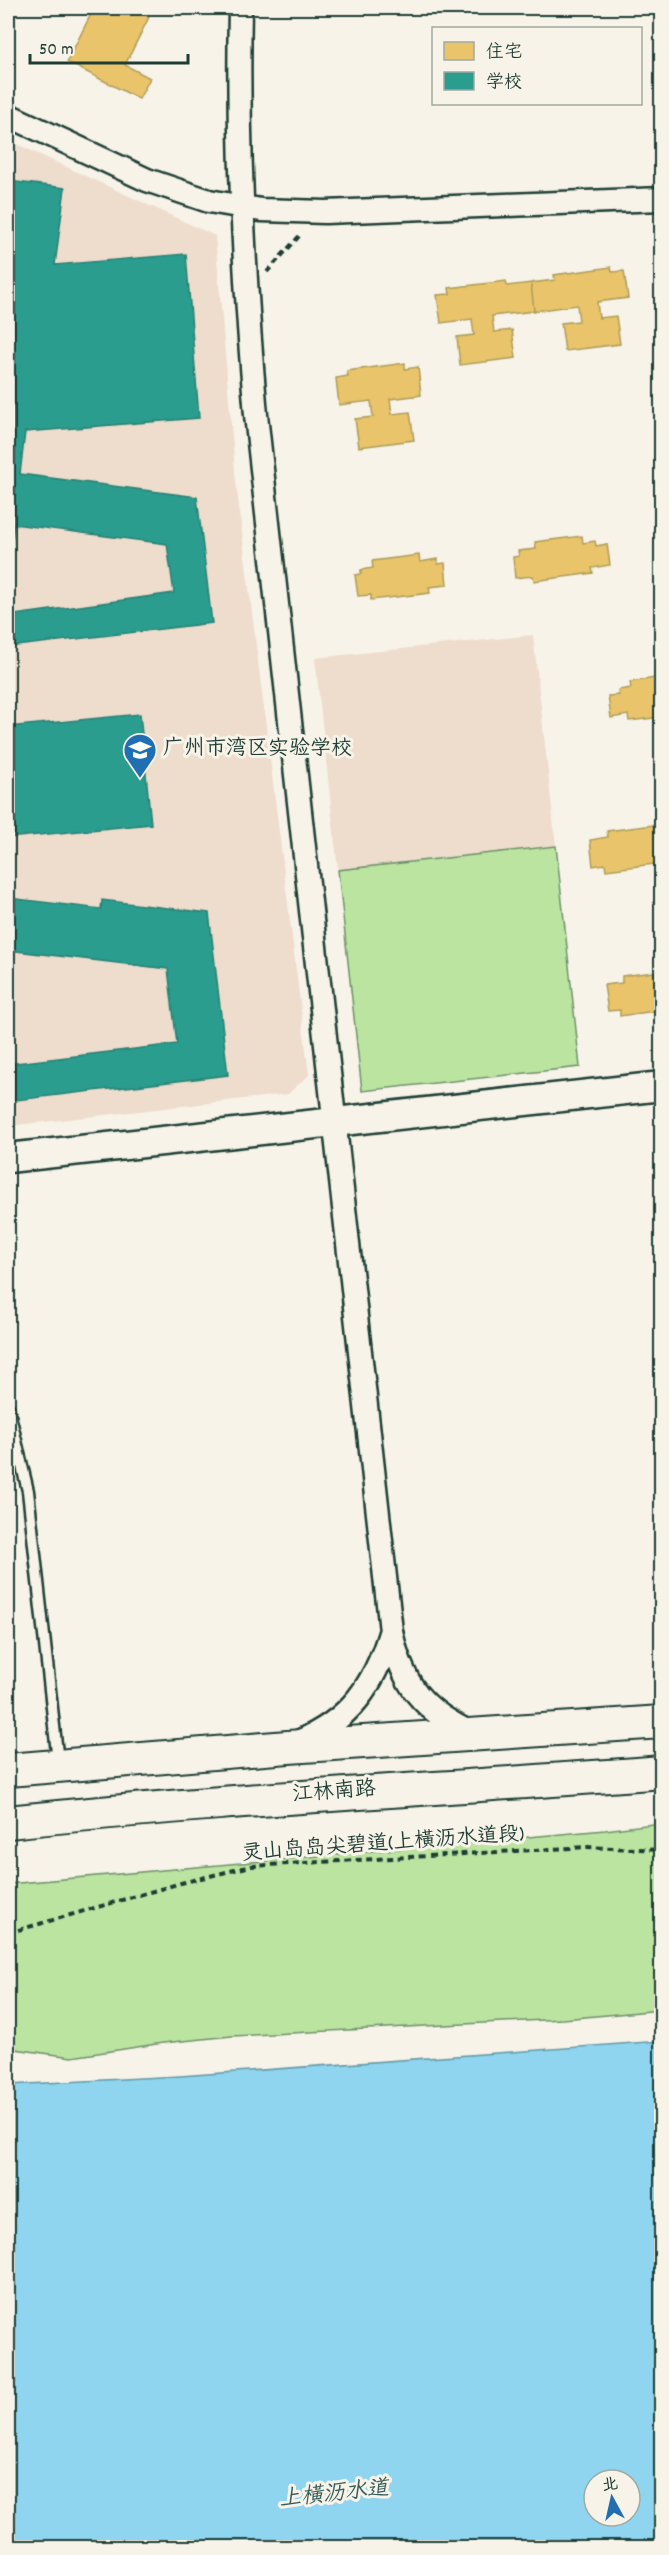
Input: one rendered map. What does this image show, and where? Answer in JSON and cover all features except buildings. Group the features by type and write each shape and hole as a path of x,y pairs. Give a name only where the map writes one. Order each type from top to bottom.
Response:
{"main road":[{"path":"8,1770 288,1747 662,1722"},
{"name":"江林南路","path":"8,1822 280,1797 662,1772"}],"street":[{"path":"240,8 242,207 256,415 391,1631 396,1658 414,1691 425,1705 447,1722 473,1734"},
{"path":"8,115 147,180 209,201 242,207 325,212 662,199"},
{"path":"8,1158 662,1086"},
{"path":"288,1747 327,1727 344,1715 366,1690 381,1662 391,1631"}],"lane":[{"path":"8,1407 28,1491 59,1766"}],"path":[{"path":"264,275 304,231"},
{"name":"灵山岛岛尖碧道(上横沥水道段)","path":"8,1933 181,1883 251,1866 587,1847 662,1850"}],"shaded area":[{"name":"广州市湾区实验学校","path":"8,140 215,236 236,483 309,1075 288,1094 8,1126"},
{"path":"533,635 556,846 338,870 315,658"}],"green space":[{"path":"556,846 580,1067 362,1091 338,870"},
{"path":"661,1823 661,2010 563,2019 232,2036 163,2043 72,2057 8,2048 8,1884"}],"water":[{"name":"上横沥水道","path":"661,2041 661,2547 8,2547 8,2085 180,2076"}],"place":[{"name":"广州市湾区实验学校","path":"140,779"}]}
